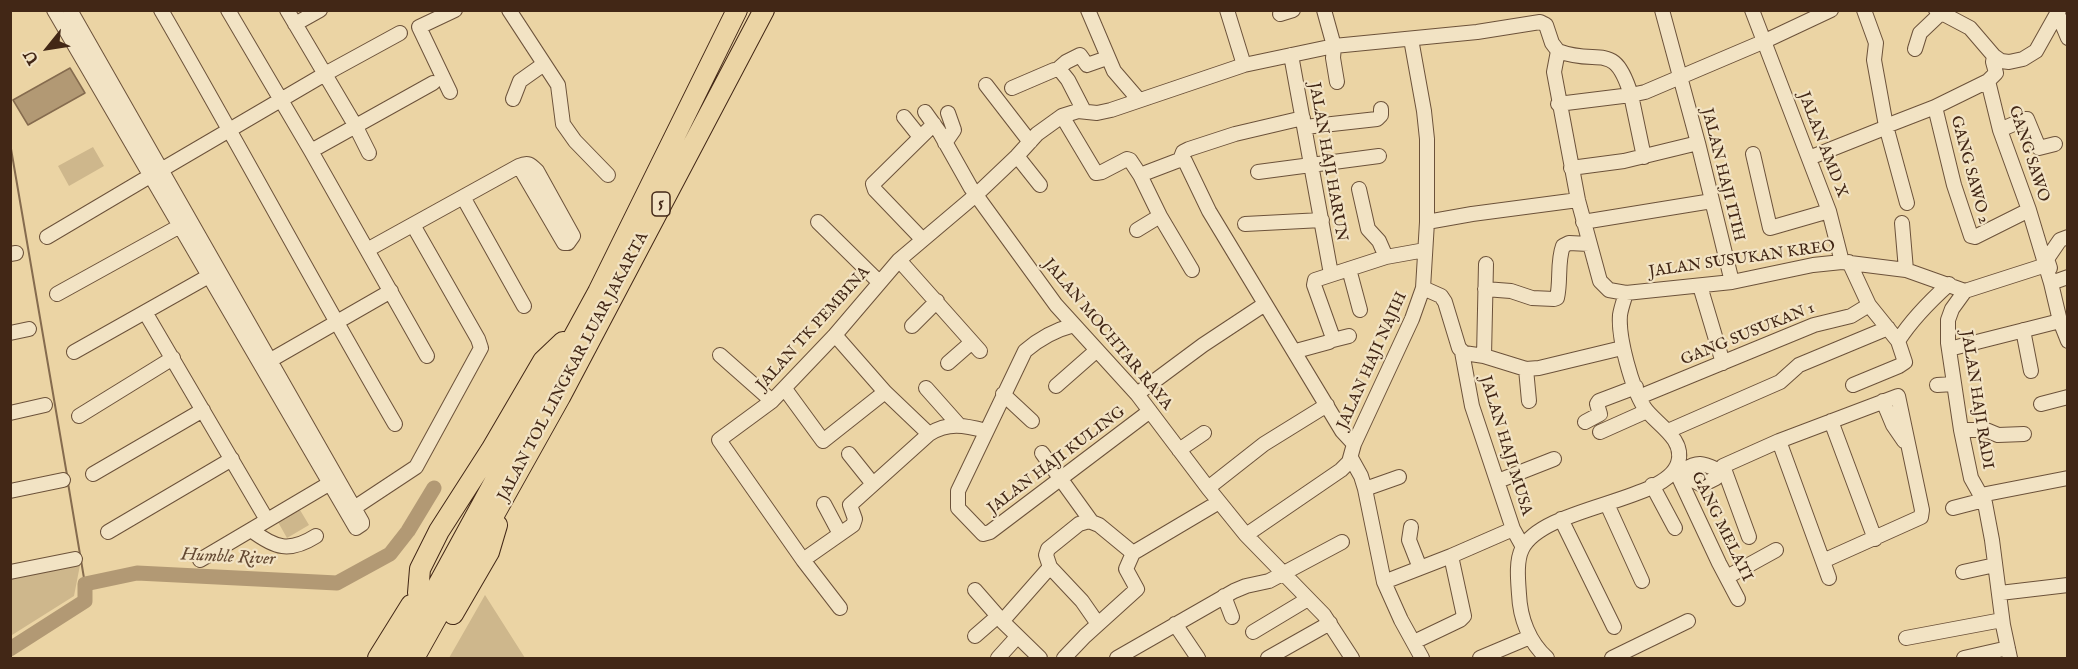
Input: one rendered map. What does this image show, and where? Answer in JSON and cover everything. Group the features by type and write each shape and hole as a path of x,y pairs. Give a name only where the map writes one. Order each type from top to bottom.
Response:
{"highway":[{"name":"JALAN TOL LINGKAR LUAR JAKARTA","path":"395,658 438,585 598,292 737,10"},
{"name":"JALAN TOL LINGKAR LUAR JAKARTA","path":"414,658 565,388 764,10"},
{"path":"378,658 502,455 579,308 598,292"},
{"path":"428,658 489,552 506,494"}],"street":[{"path":"54,10 156,173 213,273 334,481 354,508 362,523 356,528 334,481 269,361 213,273 180,226 156,173 76,13"},
{"path":"161,10 395,424"},
{"path":"228,10 427,356"},
{"path":"287,10 369,153"},
{"path":"295,24 320,10"},
{"path":"450,92 419,27 455,10"},
{"path":"510,10 558,85 561,92 563,124 575,141 608,175"},
{"path":"1088,10 1107,57 1124,85 1139,100"},
{"path":"1227,10 1244,65"},
{"path":"1324,10 1334,46 1333,58 1337,82"},
{"name":"JALAN HAJI ITIH","path":"1662,10 1732,282"},
{"name":"JALAN AMD X","path":"1752,10 1829,211 1846,262 1869,305 1898,341 1905,362 1853,385"},
{"path":"1558,104 1645,92 1831,10"},
{"path":"1864,10 1876,43 1874,60 1886,127 1907,203"},
{"path":"2058,11 2067,38"},
{"path":"1915,49 1919,35 1938,12 1970,28 2001,61 2017,62 2030,55 2042,42 2058,11"},
{"path":"977,194 1030,142 1070,112 1084,109 1103,112 1244,65 1334,46 1411,39 1544,16 1552,43 1558,51 1568,55 1605,58 1616,62 1631,95 1644,157"},
{"path":"46,237 325,74 400,33"},
{"name":"JALAN HAJI NAJIH","path":"1246,535 1345,466 1412,320 1423,288 1427,222 1427,139 1411,39"},
{"path":"1558,51 1554,72 1558,104 1589,244 1600,281 1606,288 1620,292 1623,348 1637,392 1647,411 1668,431 1780,382 1799,365 1888,328"},
{"path":"1012,88 1058,69 1080,55 1087,65 1107,57"},
{"name":"JALAN HAJI HARUN","path":"1291,55 1331,274"},
{"name":"GANG SAWO","path":"1994,56 1996,73 1988,81 2000,130 2046,265 2058,281"},
{"path":"513,99 519,81 544,64"},
{"path":"1058,69 1068,80 1084,109"},
{"name":"GANG SAWO 2","path":"1988,81 1935,107 1954,185 1971,236 1975,237 2029,210"},
{"path":"311,151 434,83"},
{"path":"986,85 1030,142"},
{"path":"1809,158 1935,107"},
{"path":"1180,160 1183,152 1189,148 1235,134 1304,122 1377,119 1381,115 1381,109"},
{"name":"JALAN MOCHTAR RAYA","path":"925,112 965,178 1049,295 1137,394 1208,489 1246,535 1330,623 1352,658"},
{"path":"945,143 954,130 948,112"},
{"path":"1062,116 1096,173 1128,159 1140,175 1160,216 1192,270"},
{"path":"904,117 920,137"},
{"path":"2000,130 2027,119 2039,148 2055,144"},
{"path":"922,239 873,186 874,182 934,124"},
{"path":"1571,168 1644,157 1698,143"},
{"path":"1753,154 1770,228 1829,211"},
{"path":"1017,156 1040,186"},
{"path":"1258,172 1379,156"},
{"path":"1140,175 1180,160 1185,161 1209,211 1296,351 1353,451 1365,489 1384,582 1394,608 1422,658"},
{"path":"367,250 519,166 529,163 537,171 573,236 568,243 564,243 519,166"},
{"path":"1359,189 1368,229 1377,238 1386,257"},
{"name":"JALAN TK PEMBINA","path":"840,608 802,560 719,440 785,389 899,260 977,194"},
{"path":"463,197 524,306"},
{"path":"1427,222 1578,200"},
{"path":"1583,222 1712,201"},
{"path":"1137,230 1160,216"},
{"path":"1245,224 1322,220"},
{"path":"818,222 879,282"},
{"path":"1902,223 1906,270"},
{"path":"354,508 416,467 481,348 413,225"},
{"path":"57,294 180,226"},
{"path":"2067,237 2060,240 2047,259 2058,281 2060,321 2067,340"},
{"path":"1485,289 1511,291 1532,298 1554,299 1557,297 1559,288 1560,258 1563,246 1569,243 1589,244"},
{"path":"1332,340 1333,335 1313,283 1315,280 1386,257 1425,250"},
{"path":"899,260 976,346 948,363"},
{"name":"JALAN SUSUKAN KREO","path":"1620,292 1732,282 1814,265 1846,262 1906,270 1965,291"},
{"path":"1484,356 1483,313 1486,264"},
{"path":"1965,291 2046,265"},
{"path":"1349,268 1360,310"},
{"path":"74,352 213,273"},
{"path":"1898,341 1926,305 1948,284"},
{"path":"1700,285 1723,363"},
{"name":"JALAN HAJI MUSA","path":"1423,288 1441,296 1445,302 1462,352 1472,406 1513,529 1523,547"},
{"path":"269,361 391,291"},
{"name":"JALAN HAJI RADI","path":"1965,291 1952,309 1948,320 1949,349 1971,478 1982,497 2000,593 2008,653"},
{"path":"912,326 937,301"},
{"path":"1137,394 1203,345 1265,304"},
{"name":"GANG SUSUKAN 1","path":"1585,422 1599,414 1597,404 1599,401 1637,392 1723,363 1814,325 1851,316 1869,305"},
{"path":"146,312 267,520"},
{"path":"1949,349 2060,321"},
{"path":"802,560 855,522 850,505 928,434 958,424 986,431 1025,351 1040,338 1074,324"},
{"path":"10,333 29,329"},
{"path":"2023,330 2031,371"},
{"path":"835,335 885,392 928,434"},
{"path":"1296,351 1349,336"},
{"name":"JALAN HAJI MUSA","path":"1462,352 1526,369 1623,348"},
{"path":"1056,386 1097,350"},
{"path":"720,355 772,401"},
{"path":"79,416 173,358"},
{"path":"1526,369 1529,401"},
{"path":"1937,385 1954,384"},
{"path":"926,388 958,424"},
{"path":"785,389 822,441 885,392"},
{"path":"1003,394 1032,421"},
{"path":"1679,467 1689,478 1702,485 1716,477 1722,468 1779,441 1898,396 1922,515 1919,520 1823,561"},
{"path":"2041,404 2067,397"},
{"path":"10,413 45,405"},
{"path":"1208,489 1269,440 1327,405"},
{"path":"93,474 203,410"},
{"name":"JALAN HAJI KULING","path":"986,431 958,491 956,503 983,534 997,527 1150,411"},
{"path":"1600,432 1647,411"},
{"path":"1832,421 1875,539"},
{"path":"1961,430 1986,430 1998,435 2024,434"},
{"name":"GANG MELATI","path":"1668,431 1676,445 1679,467 1738,599"},
{"path":"1179,450 1204,433"},
{"path":"1779,441 1829,578"},
{"path":"1042,453 1091,521 1133,553"},
{"path":"849,454 873,484"},
{"path":"108,532 232,459"},
{"path":"1498,481 1554,459"},
{"path":"1547,658 1530,638 1523,621 1519,598 1519,564 1523,547 1544,528 1561,519 1642,491 1679,467 1704,464 1722,468"},
{"path":"1722,468 1749,537"},
{"path":"1365,489 1399,477"},
{"path":"1953,508 1982,497 2067,478"},
{"path":"10,491 63,480"},
{"path":"200,561 334,481"},
{"path":"1652,485 1675,528"},
{"path":"1064,658 1137,589 1126,569 1133,553 1219,502"},
{"path":"824,504 840,534"},
{"path":"1607,504 1642,581"},
{"path":"1561,519 1614,627"},
{"path":"1091,521 1083,522 1048,549 1046,555 1050,567 1082,601 1098,624"},
{"path":"1411,527 1409,540 1420,568"},
{"path":"1384,582 1513,529"},
{"path":"251,530 265,541 284,547 298,545 316,536"},
{"path":"1117,658 1238,588 1263,584 1342,542"},
{"path":"1727,577 1776,550"},
{"path":"1414,642 1464,616 1451,556"},
{"path":"10,572 75,559"},
{"path":"1963,572 1995,565"},
{"path":"975,636 1002,618 1050,567"},
{"path":"2000,593 2067,585"},
{"path":"975,590 1017,637 1040,658"},
{"path":"1224,596 1232,617"},
{"path":"1252,632 1308,599"},
{"path":"1906,638 2002,620"},
{"path":"1612,658 1688,621"},
{"path":"1268,658 1330,623"},
{"path":"1175,624 1198,658"},
{"path":"998,658 1017,637"},
{"path":"1480,658 1530,638"},
{"path":"1964,658 2008,653"}],"shaded area":[{"path":"70,68 85,93 28,125 13,100"},
{"path":"93,147 104,166 69,186 58,166"},
{"path":"300,510 309,525 287,538 278,522"},
{"path":"80,565 74,596 12,635 11,578"},
{"path":"485,595 525,658 449,658"}],"waterway":[{"path":"10,143 67,475"},
{"path":"68,483 85,584"},
{"name":"Humble River","path":"10,649 85,601 85,584 137,573 337,583 390,554 408,531 434,488"}]}
